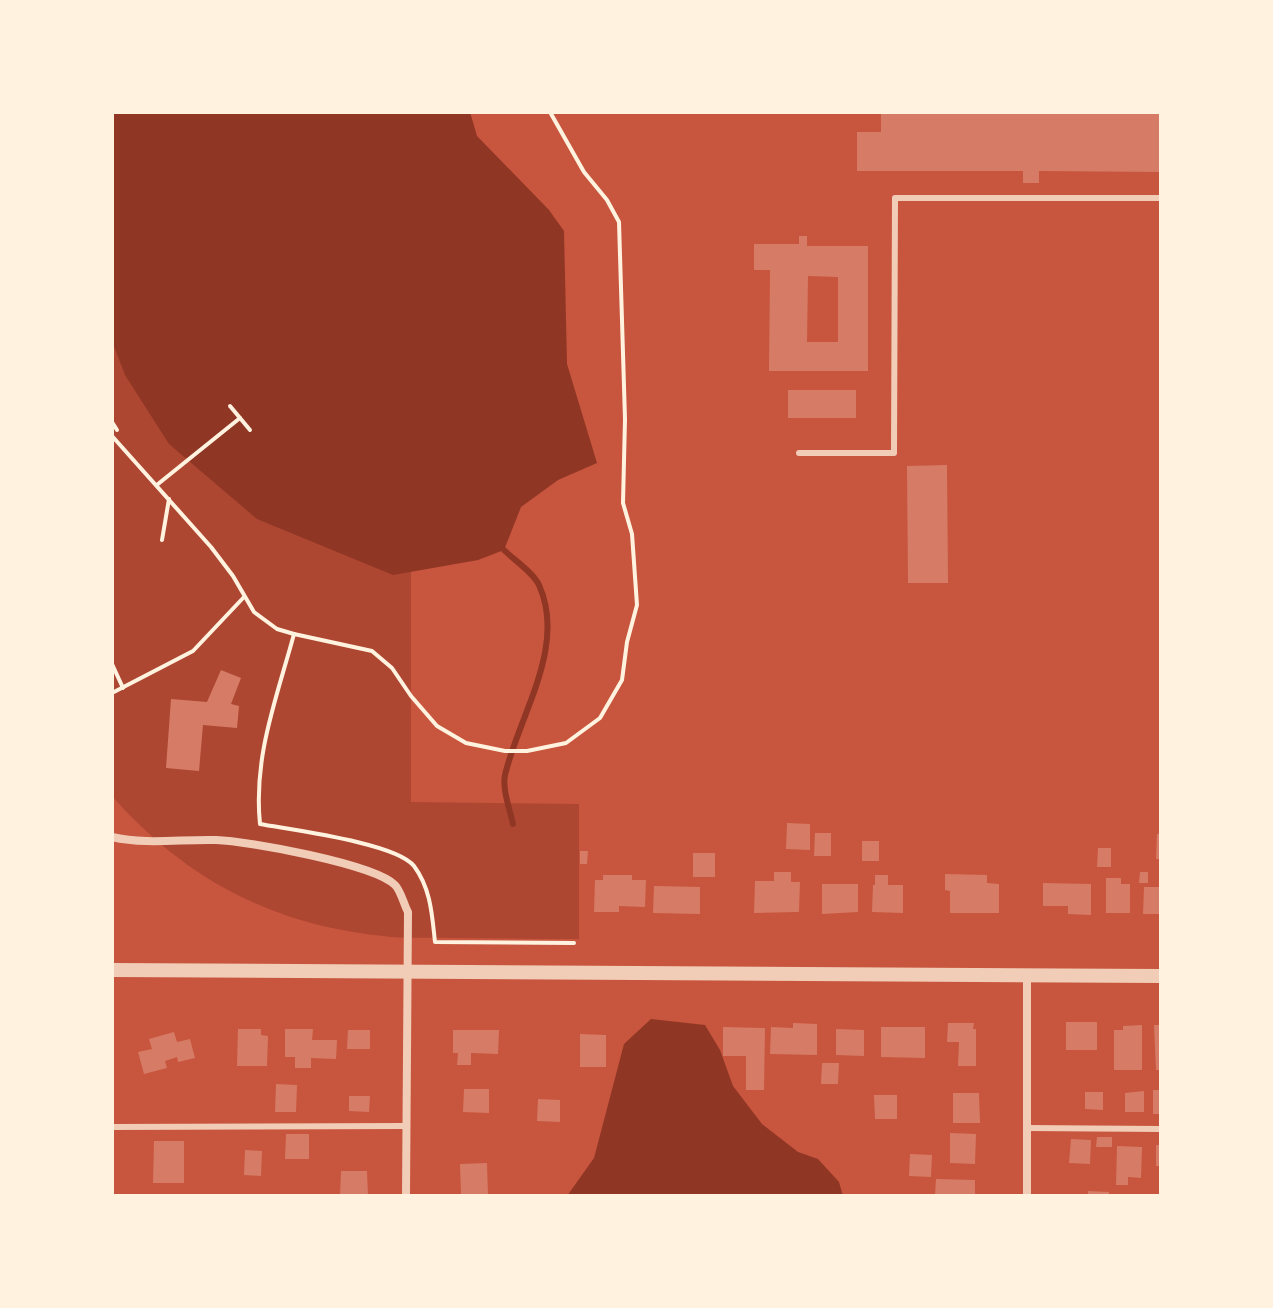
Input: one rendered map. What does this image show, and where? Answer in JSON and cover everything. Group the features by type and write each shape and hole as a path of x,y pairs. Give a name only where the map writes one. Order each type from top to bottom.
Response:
{"street":[{"path":"112,837 138,843 217,840 356,865 395,885 408,912 406,1196"},
{"path":"112,970 1161,976"},
{"path":"1027,975 1027,1196"}],"lane":[{"path":"799,453 894,453 895,198 1161,198"},
{"path":"112,1127 406,1126"},
{"path":"1027,1128 1161,1129"}],"path":[{"path":"112,436 233,576 254,612 277,629 372,651 392,668 437,726 466,743 505,751 527,751 566,743 600,718 622,680 627,642 637,605 632,534 623,503 625,419 619,222 607,200 584,172 566,135 550,112"},
{"path":"230,406 250,430"},
{"path":"157,485 240,418"},
{"path":"112,422 117,430"},
{"path":"162,540 169,499"},
{"path":"112,693 193,651 244,597"},
{"path":"294,634 260,761 257,794 260,824 385,849 412,864 431,898 435,942 574,943"},
{"path":"112,664 123,688"}],"shaded area":[{"path":"112,112 411,112 411,802 579,804 579,939 391,937 305,921 268,909 201,874 140,825 112,796"},
{"path":"112,112 470,112 477,136 549,210 564,231 567,364 597,463 558,480 521,507 504,550 478,560 393,575 257,519 169,444 125,375 112,341"},
{"path":"651,1019 705,1025 720,1050 733,1086 762,1124 798,1152 818,1159 839,1182 843,1196 567,1196 594,1158 624,1044"}],"building":[{"path":"881,112 1161,112 1161,172 1039,171 1039,183 1023,183 1023,171 857,171 857,132 881,132"},
{"path":"799,236 807,236 807,246 868,246 868,371 769,371 770,270 754,270 754,244 799,244","holes":["808,276 838,277 838,342 807,342"]},
{"path":"788,390 856,390 856,418 788,418"},
{"path":"947,465 948,583 908,583 907,466"},
{"path":"221,670 241,678 231,704 239,706 237,728 203,725 199,771 166,768 171,699 207,702"},
{"path":"787,823 810,824 810,850 786,849"},
{"path":"815,833 831,833 831,856 814,856"},
{"path":"1157,834 1161,834 1161,859 1156,859"},
{"path":"862,841 879,841 879,861 862,861"},
{"path":"1098,848 1111,848 1111,867 1097,867"},
{"path":"580,851 588,851 587,864 580,864"},
{"path":"693,853 715,853 715,877 693,877"},
{"path":"774,872 791,872 791,882 800,882 799,912 754,913 755,881 774,881"},
{"path":"1140,872 1148,872 1148,883 1139,883"},
{"path":"945,874 987,875 987,883 999,884 999,913 950,913 950,891 945,890"},
{"path":"603,875 632,875 632,880 646,880 645,907 619,906 619,912 594,912 595,880 603,880"},
{"path":"875,875 888,875 888,885 903,885 903,913 872,912"},
{"path":"1106,878 1121,878 1121,884 1130,884 1130,913 1106,913"},
{"path":"1043,883 1091,884 1091,915 1068,914 1068,906 1043,906"},
{"path":"822,884 858,884 858,912 822,914"},
{"path":"654,886 700,887 700,914 653,913"},
{"path":"1144,887 1161,887 1161,914 1143,914"},
{"path":"1066,1022 1097,1022 1097,1050 1066,1050"},
{"path":"793,1023 817,1024 817,1055 770,1054 771,1027 793,1028"},
{"path":"948,1023 974,1023 976,1066 958,1066 959,1042 947,1042"},
{"path":"1142,1025 1142,1070 1114,1070 1114,1030"},
{"path":"1154,1025 1161,1025 1161,1070 1156,1070"},
{"path":"723,1027 765,1028 764,1090 746,1090 746,1056 723,1056"},
{"path":"881,1027 925,1027 925,1058 881,1057"},
{"path":"238,1029 261,1029 261,1035 268,1036 267,1066 237,1066"},
{"path":"285,1029 313,1029 312,1040 337,1040 336,1059 311,1058 311,1068 295,1068 295,1057 285,1057"},
{"path":"836,1029 864,1030 864,1056 836,1055"},
{"path":"348,1030 370,1030 370,1049 347,1049"},
{"path":"453,1030 499,1030 498,1054 471,1053 471,1065 457,1065 458,1053 453,1053"},
{"path":"174,1032 177,1042 190,1039 195,1058 178,1062 177,1057 165,1061 167,1068 144,1074 138,1052 152,1049 149,1039"},
{"path":"580,1034 606,1035 606,1067 580,1067"},
{"path":"822,1063 839,1063 838,1084 821,1084"},
{"path":"276,1084 297,1085 296,1112 275,1112"},
{"path":"464,1089 489,1089 489,1113 463,1112"},
{"path":"1153,1090 1161,1090 1161,1114 1153,1114"},
{"path":"1144,1091 1144,1112 1125,1112 1125,1093"},
{"path":"1085,1092 1103,1092 1103,1110 1085,1109"},
{"path":"953,1093 979,1093 980,1123 953,1123"},
{"path":"874,1095 897,1095 897,1119 875,1119"},
{"path":"349,1096 370,1096 369,1112 349,1111"},
{"path":"538,1099 560,1100 560,1122 537,1121"},
{"path":"950,1133 976,1134 975,1164 950,1163"},
{"path":"286,1134 309,1134 309,1159 285,1159"},
{"path":"1097,1137 1112,1137 1112,1147 1096,1147"},
{"path":"1071,1139 1091,1140 1090,1164 1069,1163"},
{"path":"154,1141 184,1141 184,1183 153,1183"},
{"path":"1156,1145 1161,1145 1161,1166 1156,1166"},
{"path":"1117,1146 1142,1147 1141,1178 1128,1177 1128,1185 1116,1185"},
{"path":"245,1150 262,1151 261,1176 244,1175"},
{"path":"910,1154 932,1155 931,1177 909,1176"},
{"path":"487,1163 488,1196 461,1196 460,1164"},
{"path":"341,1171 367,1171 368,1196 340,1196"},
{"path":"936,1179 975,1180 975,1196 935,1196"},
{"path":"1088,1191 1109,1192 1109,1196 1088,1196"}],"waterway":[{"path":"504,550 539,585 546,609 547,632 538,681 505,775 505,793 513,824"}]}
